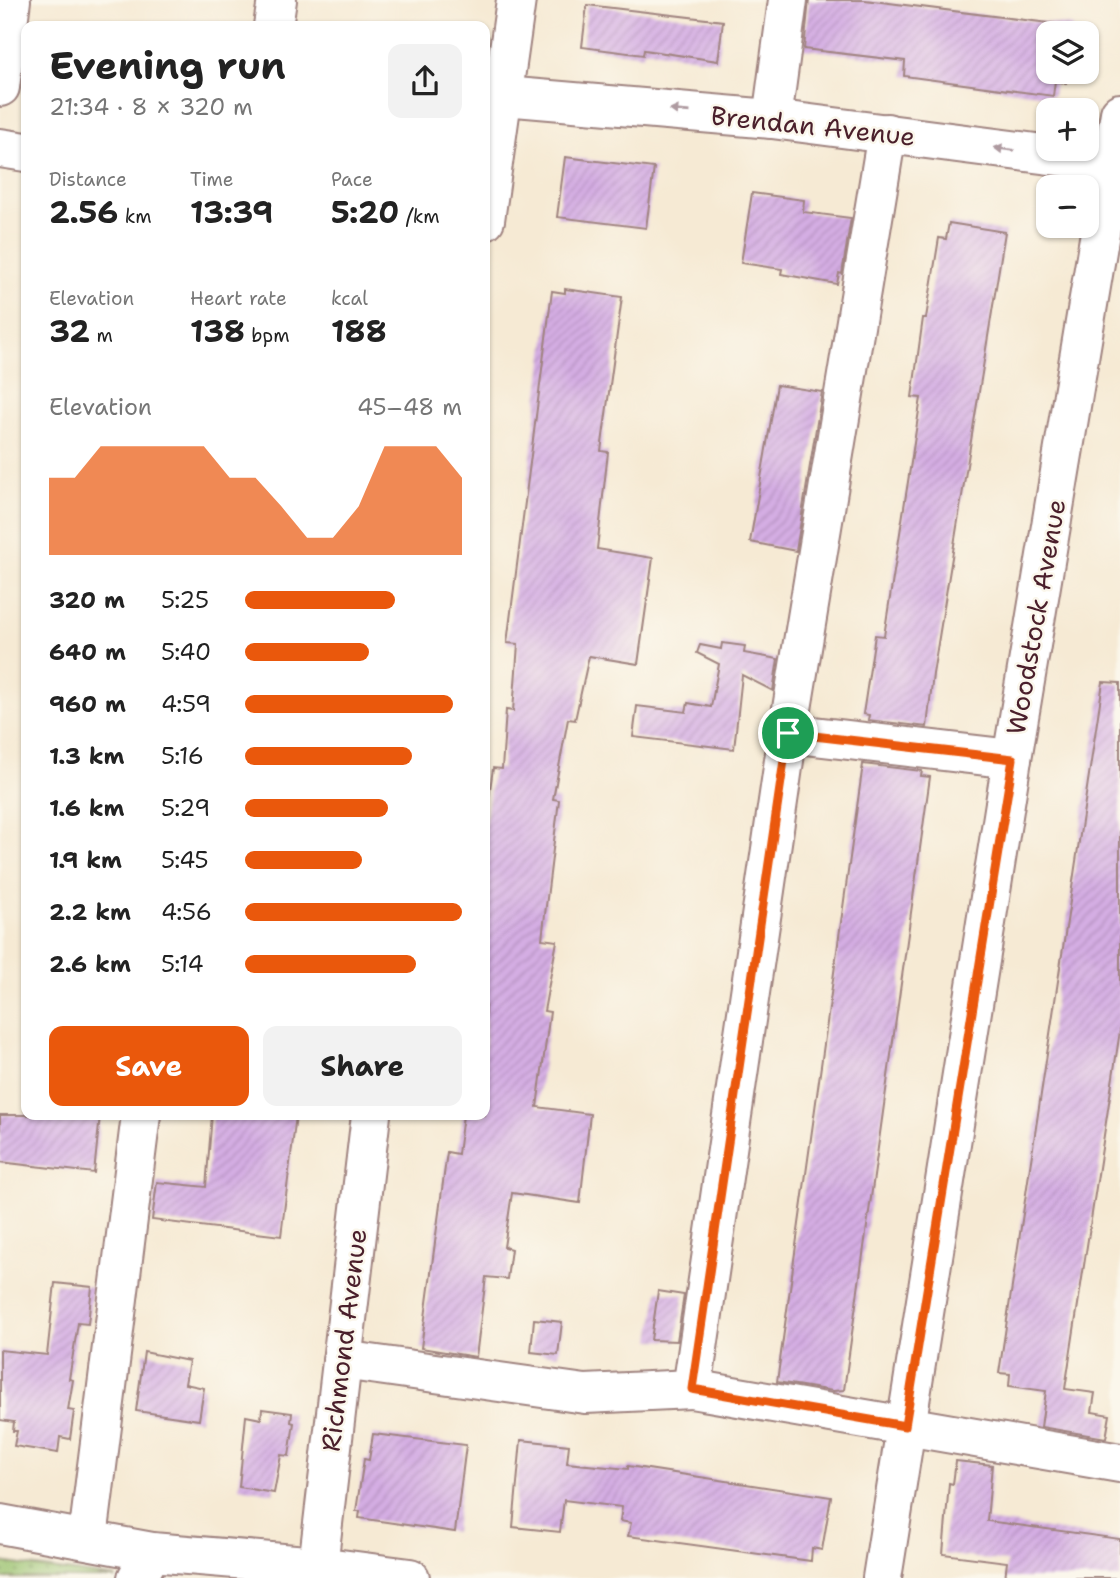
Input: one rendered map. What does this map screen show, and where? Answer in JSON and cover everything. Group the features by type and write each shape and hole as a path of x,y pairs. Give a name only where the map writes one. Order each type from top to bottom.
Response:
{"street":[{"path":"0,88 10,0"},
{"path":"274,21 277,0"},
{"path":"490,187 516,0"},
{"path":"772,119 788,0"},
{"name":"Brendan Avenue","path":"504,96 772,119 1116,163"},
{"name":"Woodstock Avenue","path":"882,1578 1013,759 1116,163 1120,113"},
{"path":"692,1389 788,733 887,133"},
{"path":"0,148 21,151"},
{"path":"788,733 1013,759"},
{"path":"88,1538 140,1120"},
{"name":"Richmond Avenue","path":"317,1566 370,1120"},
{"path":"342,1360 585,1394 692,1389 1120,1462"},
{"path":"0,1524 88,1538 145,1565 317,1566 411,1578"}],"green space":[{"path":"0,1562 116,1578 0,1578"}],"building":[{"path":"809,0 865,0 1036,21 1036,84 1055,84 1053,96 904,76 905,61 804,49"},
{"path":"587,5 723,21 718,61 644,50 643,55 582,47"},
{"path":"565,157 654,168 646,228 557,217"},
{"path":"752,193 804,200 803,212 851,218 842,274 839,273 837,284 781,274 782,269 741,263"},
{"path":"949,223 1005,232 933,674 927,727 868,720 869,715 863,714 875,635 884,636 921,398 912,397 923,318 926,318 939,238 946,239"},
{"path":"565,289 622,297 601,451 608,452 597,549 653,558 638,664 589,656 575,720 568,719 553,799 559,800 542,939 557,941 544,1011 550,1012 537,1107 590,1114 580,1203 512,1193 504,1247 511,1249 507,1279 486,1277 476,1357 421,1348 447,1152 458,1154 462,1120 490,1120 490,790 493,768 502,769 506,710 513,711 518,644 507,643 552,291 565,293"},
{"path":"777,385 822,392 796,551 750,542"},
{"path":"722,643 745,646 744,653 778,659 773,691 742,675 734,749 633,737 637,706 686,712 688,703 711,707 719,664 697,653 700,645 721,649"},
{"path":"1103,682 1120,683 1120,1031 1065,1389 1095,1393 1092,1412 1110,1415 1106,1438 1041,1427 1046,1391 1009,1386 1010,1374 999,1373"},
{"path":"863,764 922,771 921,776 930,777 844,1390 833,1391 777,1382"},
{"path":"0,1115 21,1115 21,1120 99,1120 94,1173 0,1162"},
{"path":"212,1120 295,1120 281,1236 152,1220 157,1182 206,1187"},
{"path":"55,1283 92,1287 88,1324 78,1323 69,1379 73,1380 68,1410 74,1411 70,1439 60,1437 58,1453 14,1446 17,1431 13,1431 14,1422 0,1420 0,1350 47,1355"},
{"path":"658,1291 684,1295 677,1341 651,1340"},
{"path":"534,1319 562,1322 558,1355 531,1352"},
{"path":"144,1352 189,1361 185,1384 204,1388 199,1420 136,1411"},
{"path":"262,1409 292,1413 291,1422 294,1423 289,1456 281,1455 274,1493 239,1487 246,1416 261,1419"},
{"path":"373,1434 466,1445 455,1532 359,1518 360,1511 356,1511 364,1459 369,1460"},
{"path":"521,1440 569,1445 567,1463 628,1469 628,1466 831,1497 822,1550 812,1548 811,1561 628,1536 631,1523 620,1521 622,1507 564,1500 560,1532 513,1527"},
{"path":"956,1461 992,1465 987,1521 1120,1539 1120,1578 1005,1578 1007,1562 943,1554 949,1483 953,1484"}],"route":[{"path":"788,733 1013,759 905,1426 692,1389 788,733"}]}
